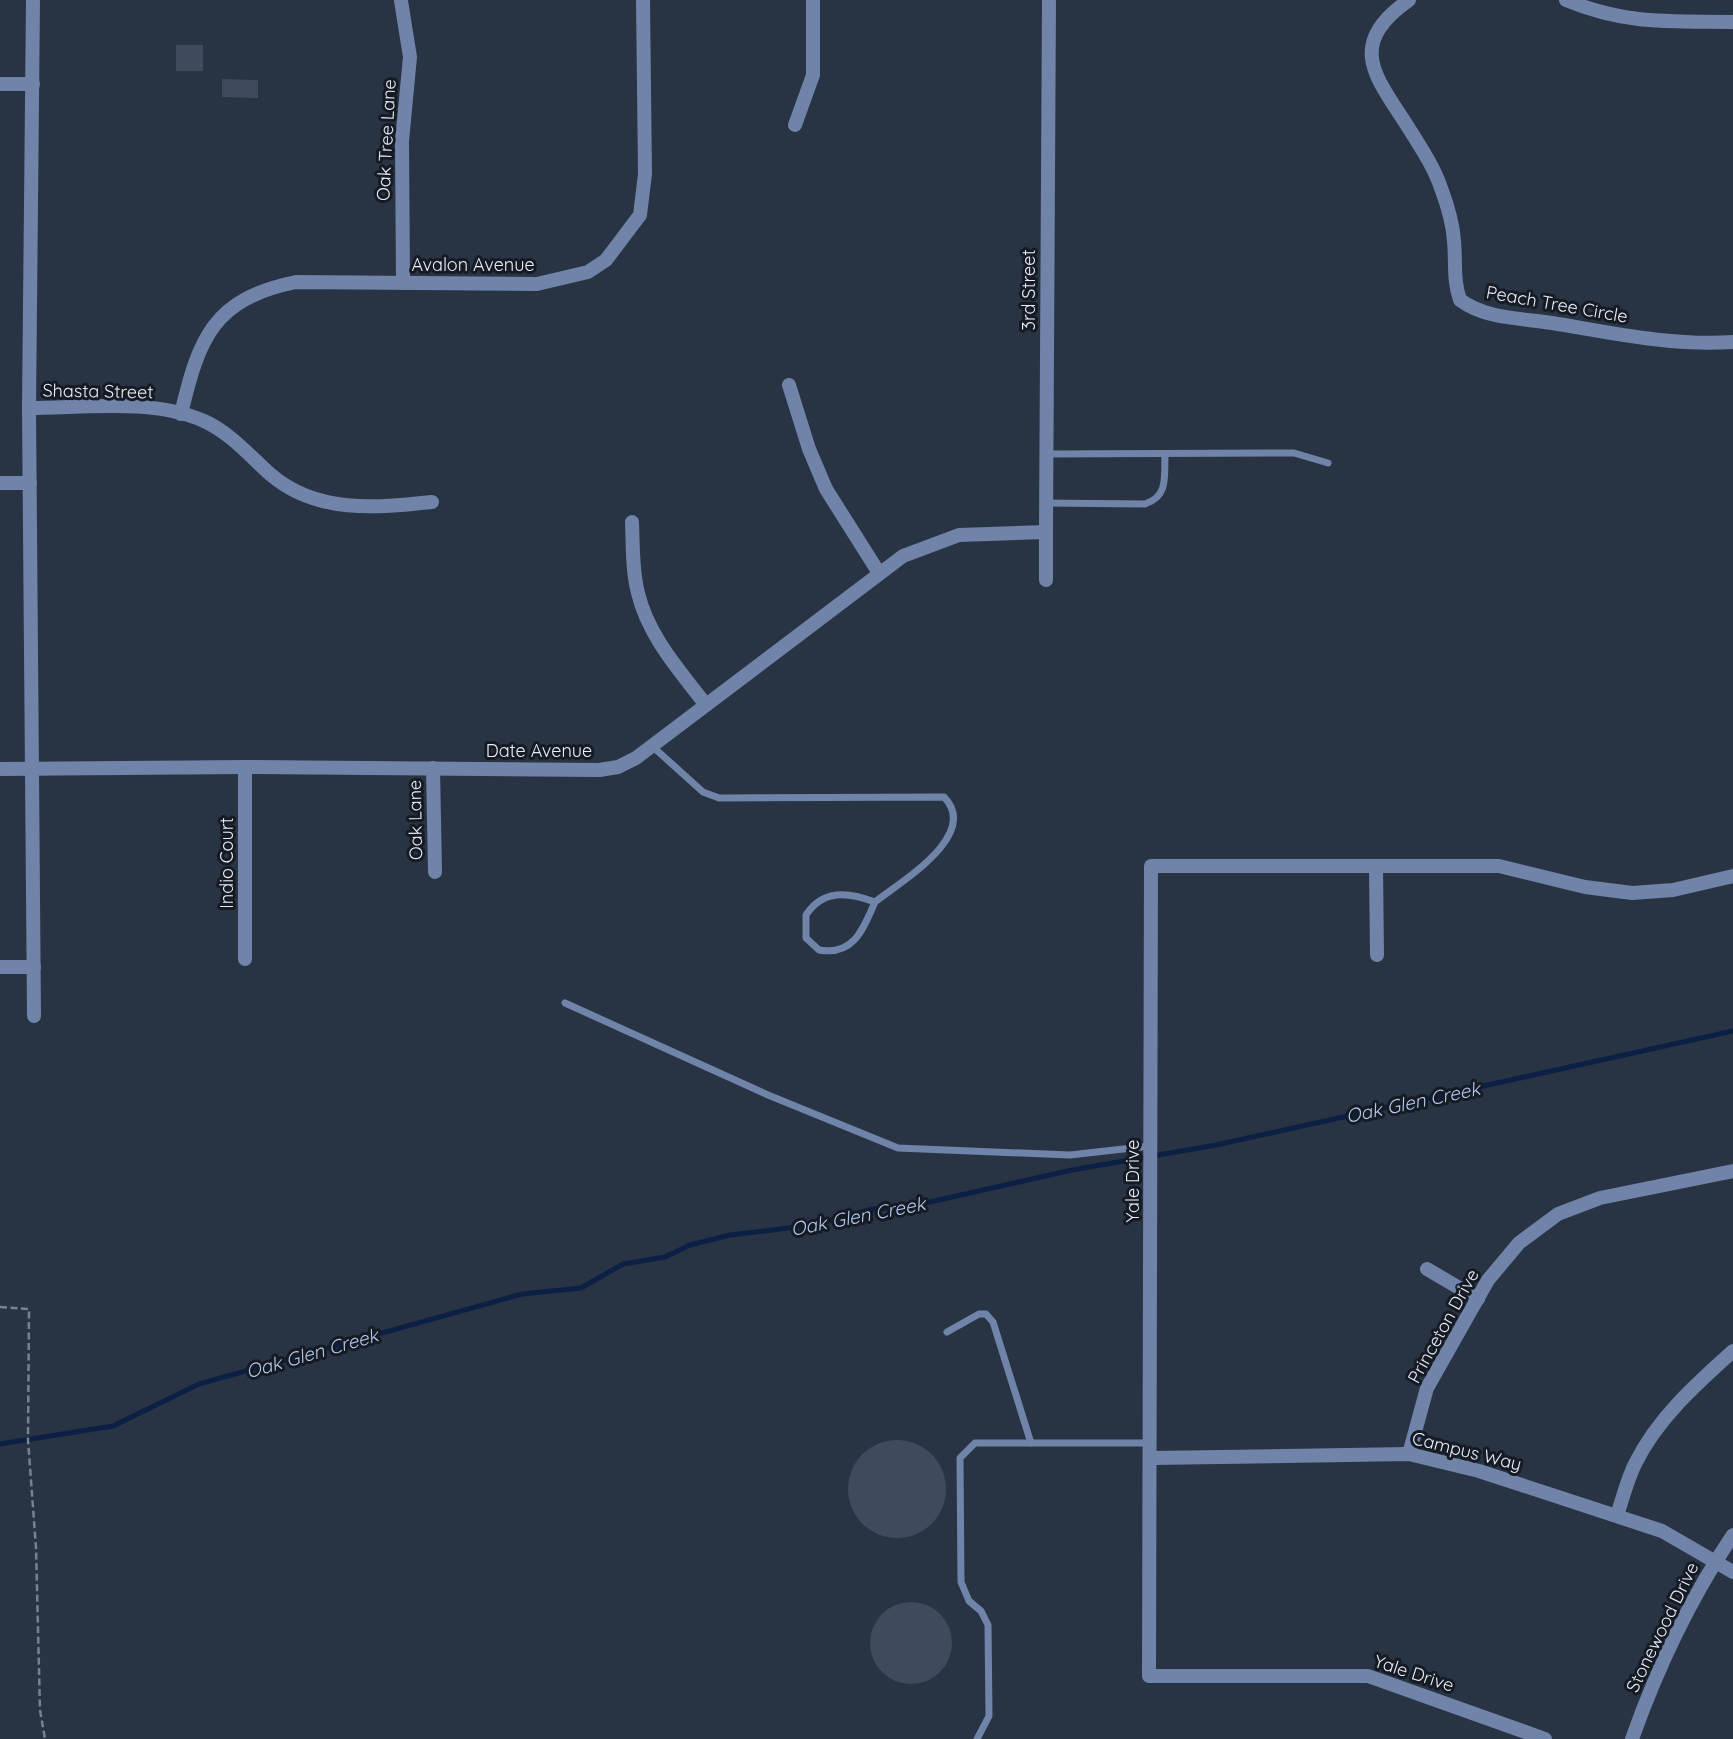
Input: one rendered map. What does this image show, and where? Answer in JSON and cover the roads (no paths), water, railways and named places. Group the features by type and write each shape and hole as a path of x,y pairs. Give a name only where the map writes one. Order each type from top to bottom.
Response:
{"street":[{"path":"33,0 29,408 34,1016"},
{"name":"Avalon Avenue","path":"181,414 193,365 203,341 223,316 253,294 296,282 554,282 588,272 606,260 620,245 640,215 645,174 643,0"},
{"path":"795,125 813,75 813,0"},
{"name":"3rd Street","path":"1046,580 1049,0"},
{"name":"Peach Tree Circle","path":"1409,0 1392,12 1379,32 1371,56 1374,74 1408,126 1441,188 1454,240 1455,285 1460,300 1482,313 1615,335 1664,342 1733,342"},
{"path":"1566,0 1606,16 1636,20 1733,22"},
{"name":"Oak Tree Lane","path":"401,1 410,57 402,141 403,283"},
{"path":"0,84 33,84"},
{"path":"789,385 809,449 826,489 879,573"},
{"name":"Shasta Street","path":"29,408 122,407 181,414 204,421 223,433 284,486 317,500 354,506 432,502"},
{"path":"0,483 30,483"},
{"path":"632,522 638,594 645,612 660,645 706,705"},
{"name":"Date Avenue","path":"0,769 245,767 599,770 618,767 652,746 904,556 959,535 1046,532"},
{"name":"Indio Court","path":"245,767 245,959"},
{"name":"Oak Lane","path":"433,768 435,872"},
{"name":"Yale Drive","path":"1545,1739 1368,1676 1149,1676 1152,1450 1151,866 1499,866 1585,887 1632,893 1673,890 1733,876"},
{"path":"1377,866 1377,955"},
{"path":"0,967 34,967"},
{"name":"Princeton Drive","path":"1409,1454 1427,1388 1488,1280 1519,1243 1558,1214 1600,1198 1733,1171"},
{"path":"1427,1269 1478,1298"},
{"path":"1617,1515 1635,1464 1657,1427 1692,1388 1733,1351"},
{"name":"Campus Way","path":"1152,1450 1409,1454 1479,1471 1662,1531 1733,1572"},
{"name":"Stonewood Drive","path":"1632,1739 1648,1694 1715,1561 1733,1535"}],"lane":[{"path":"1046,454 1294,453 1328,463"},
{"path":"1045,503 1145,504 1158,500 1164,492 1165,454"},
{"path":"652,746 703,792 719,798 944,797 950,803 953,820 946,843 937,854 875,902 862,931 848,947 839,951 819,950 806,937 806,915 821,898 847,894 875,902"},
{"path":"565,1003 768,1095 898,1147 1070,1155 1151,1146"},
{"path":"947,1332 979,1314 986,1314 993,1322 1031,1443"},
{"path":"977,1739 989,1716 988,1625 981,1611 969,1601 961,1581 961,1458 975,1443 1031,1443 1152,1450"}],"waterway":[{"name":"Oak Glen Creek","path":"0,1444 113,1426 199,1384 522,1294 581,1288 623,1264 665,1257 690,1245 730,1235 813,1225 873,1209 908,1207 1072,1170 1216,1145 1733,1031"}]}
